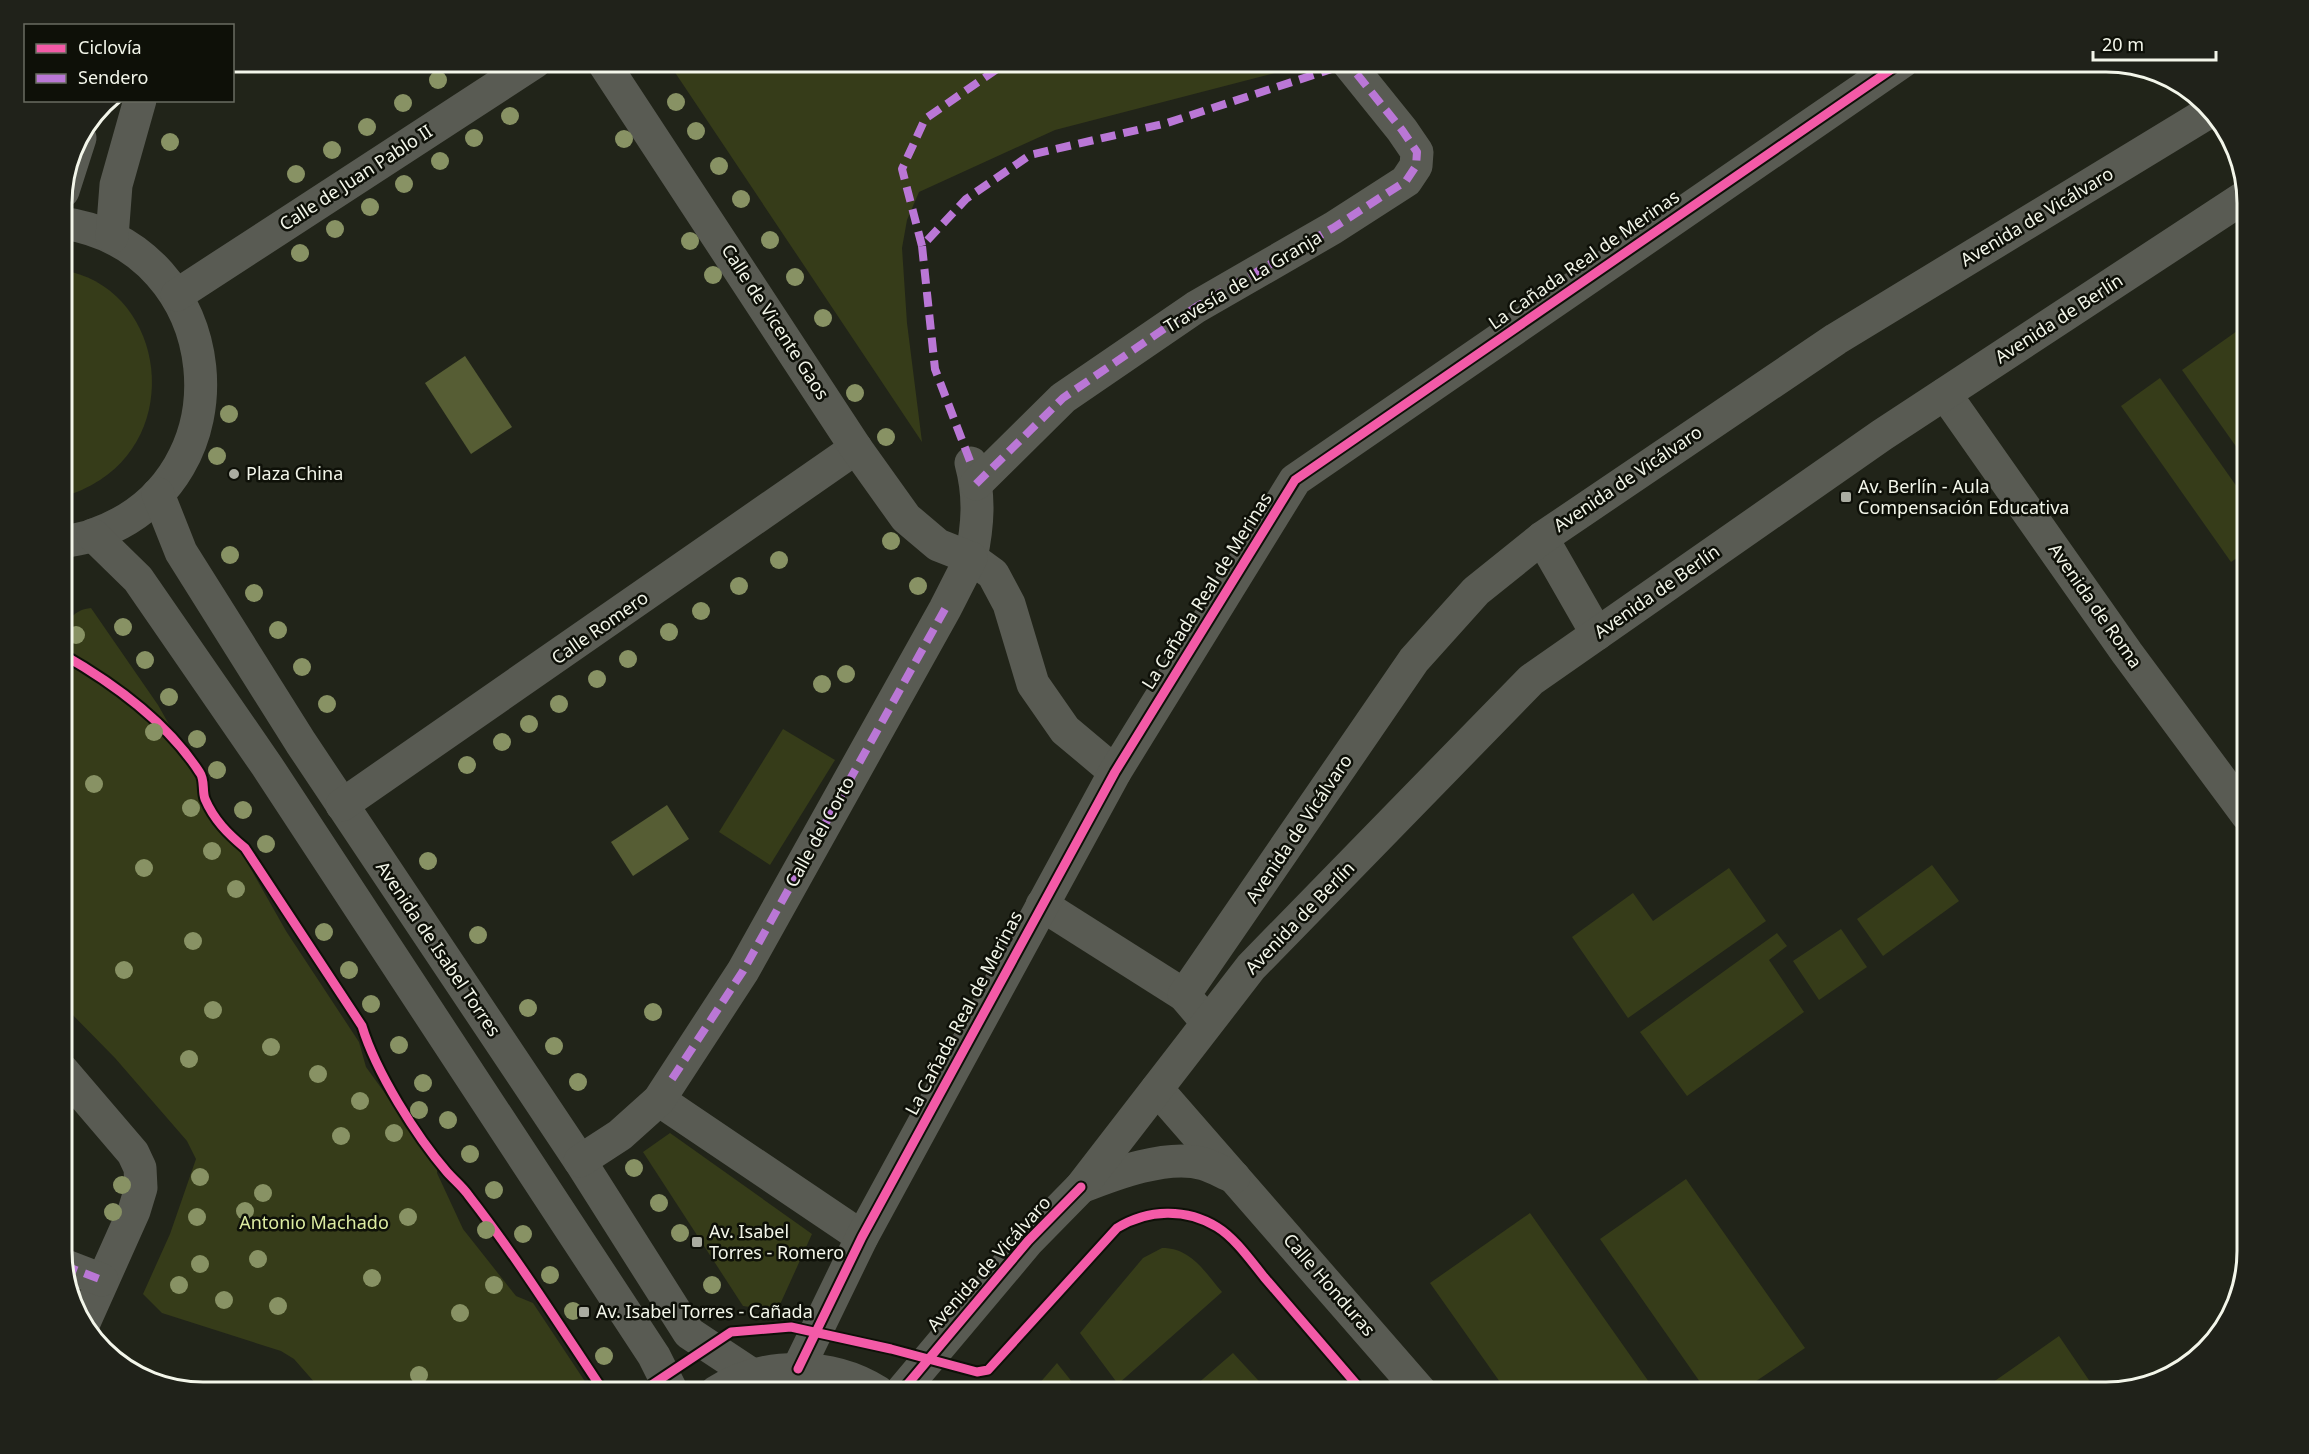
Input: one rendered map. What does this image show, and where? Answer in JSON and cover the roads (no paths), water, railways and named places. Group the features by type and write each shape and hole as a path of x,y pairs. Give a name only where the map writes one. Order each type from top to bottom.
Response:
{"street":[{"name":"Calle de Juan Pablo II","path":"177,295 520,72"},
{"name":"Calle de Vicente Gaos","path":"610,72 817,384 856,448 906,518 938,545 971,558 993,574 1010,604 1033,684 1065,730 1115,772"},
{"name":"Travesía de La Granja","path":"973,473 1063,398 1196,308 1333,228 1406,181 1416,166 1417,152 1355,72"},
{"name":"La Cañada Real de Merinas","path":"798,1369 862,1237 1115,772 1294,480 1887,72"},
{"path":"112,237 116,184 139,102"},
{"name":"Avenida de Vicálvaro","path":"1184,995 1414,660 1476,591 1542,538 1836,339 2203,116"},
{"name":"Avenida de Berlín","path":"1156,1089 1251,967 1531,680 1945,394 2237,202"},
{"path":"72,224 112,237 148,262 177,295 195,334 202,376 198,419 183,459 158,494 128,518 77,539"},
{"name":"Avenida de Roma","path":"1945,394 2127,653 2237,802"},
{"name":"Calle Romero","path":"342,805 856,448"},
{"name":"Calle del Corto","path":"580,1161 620,1136 659,1100 743,971 945,609 971,558 978,526 973,473"},
{"name":"Avenida de Isabel Torres","path":"158,494 181,552 342,805 580,1161 689,1333 754,1376"},
{"path":"1542,538 1597,634"},
{"path":"77,539 138,579 267,766 654,1356 667,1382"},
{"path":"1042,905 1184,995 1207,1022"},
{"path":"72,1082 133,1153 140,1168 141,1188 134,1211 88,1313"},
{"name":"Avenida de Vicálvaro","path":"910,1382 1028,1240 1081,1187 1156,1089"},
{"name":"Calle Honduras","path":"1156,1089 1412,1382"},
{"path":"659,1100 862,1237"},
{"name":"Calle Honduras","path":"1081,1187 1157,1163 1202,1163 1235,1178"},
{"path":"74,1269 102,1280"},
{"path":"740,1382 754,1376 798,1369 849,1378 857,1382"}],"place":[{"name":"Plaza China","path":"234,474"},
{"name":"Av. Berlín - Aula Compensación Educativa","path":"1846,497"},
{"name":"Av. Isabel Torres - Romero","path":"697,1242"},
{"name":"Av. Isabel Torres - Cañada","path":"584,1312"}],"park label":[{"name":"Antonio Machado","path":"314,1223"}]}
